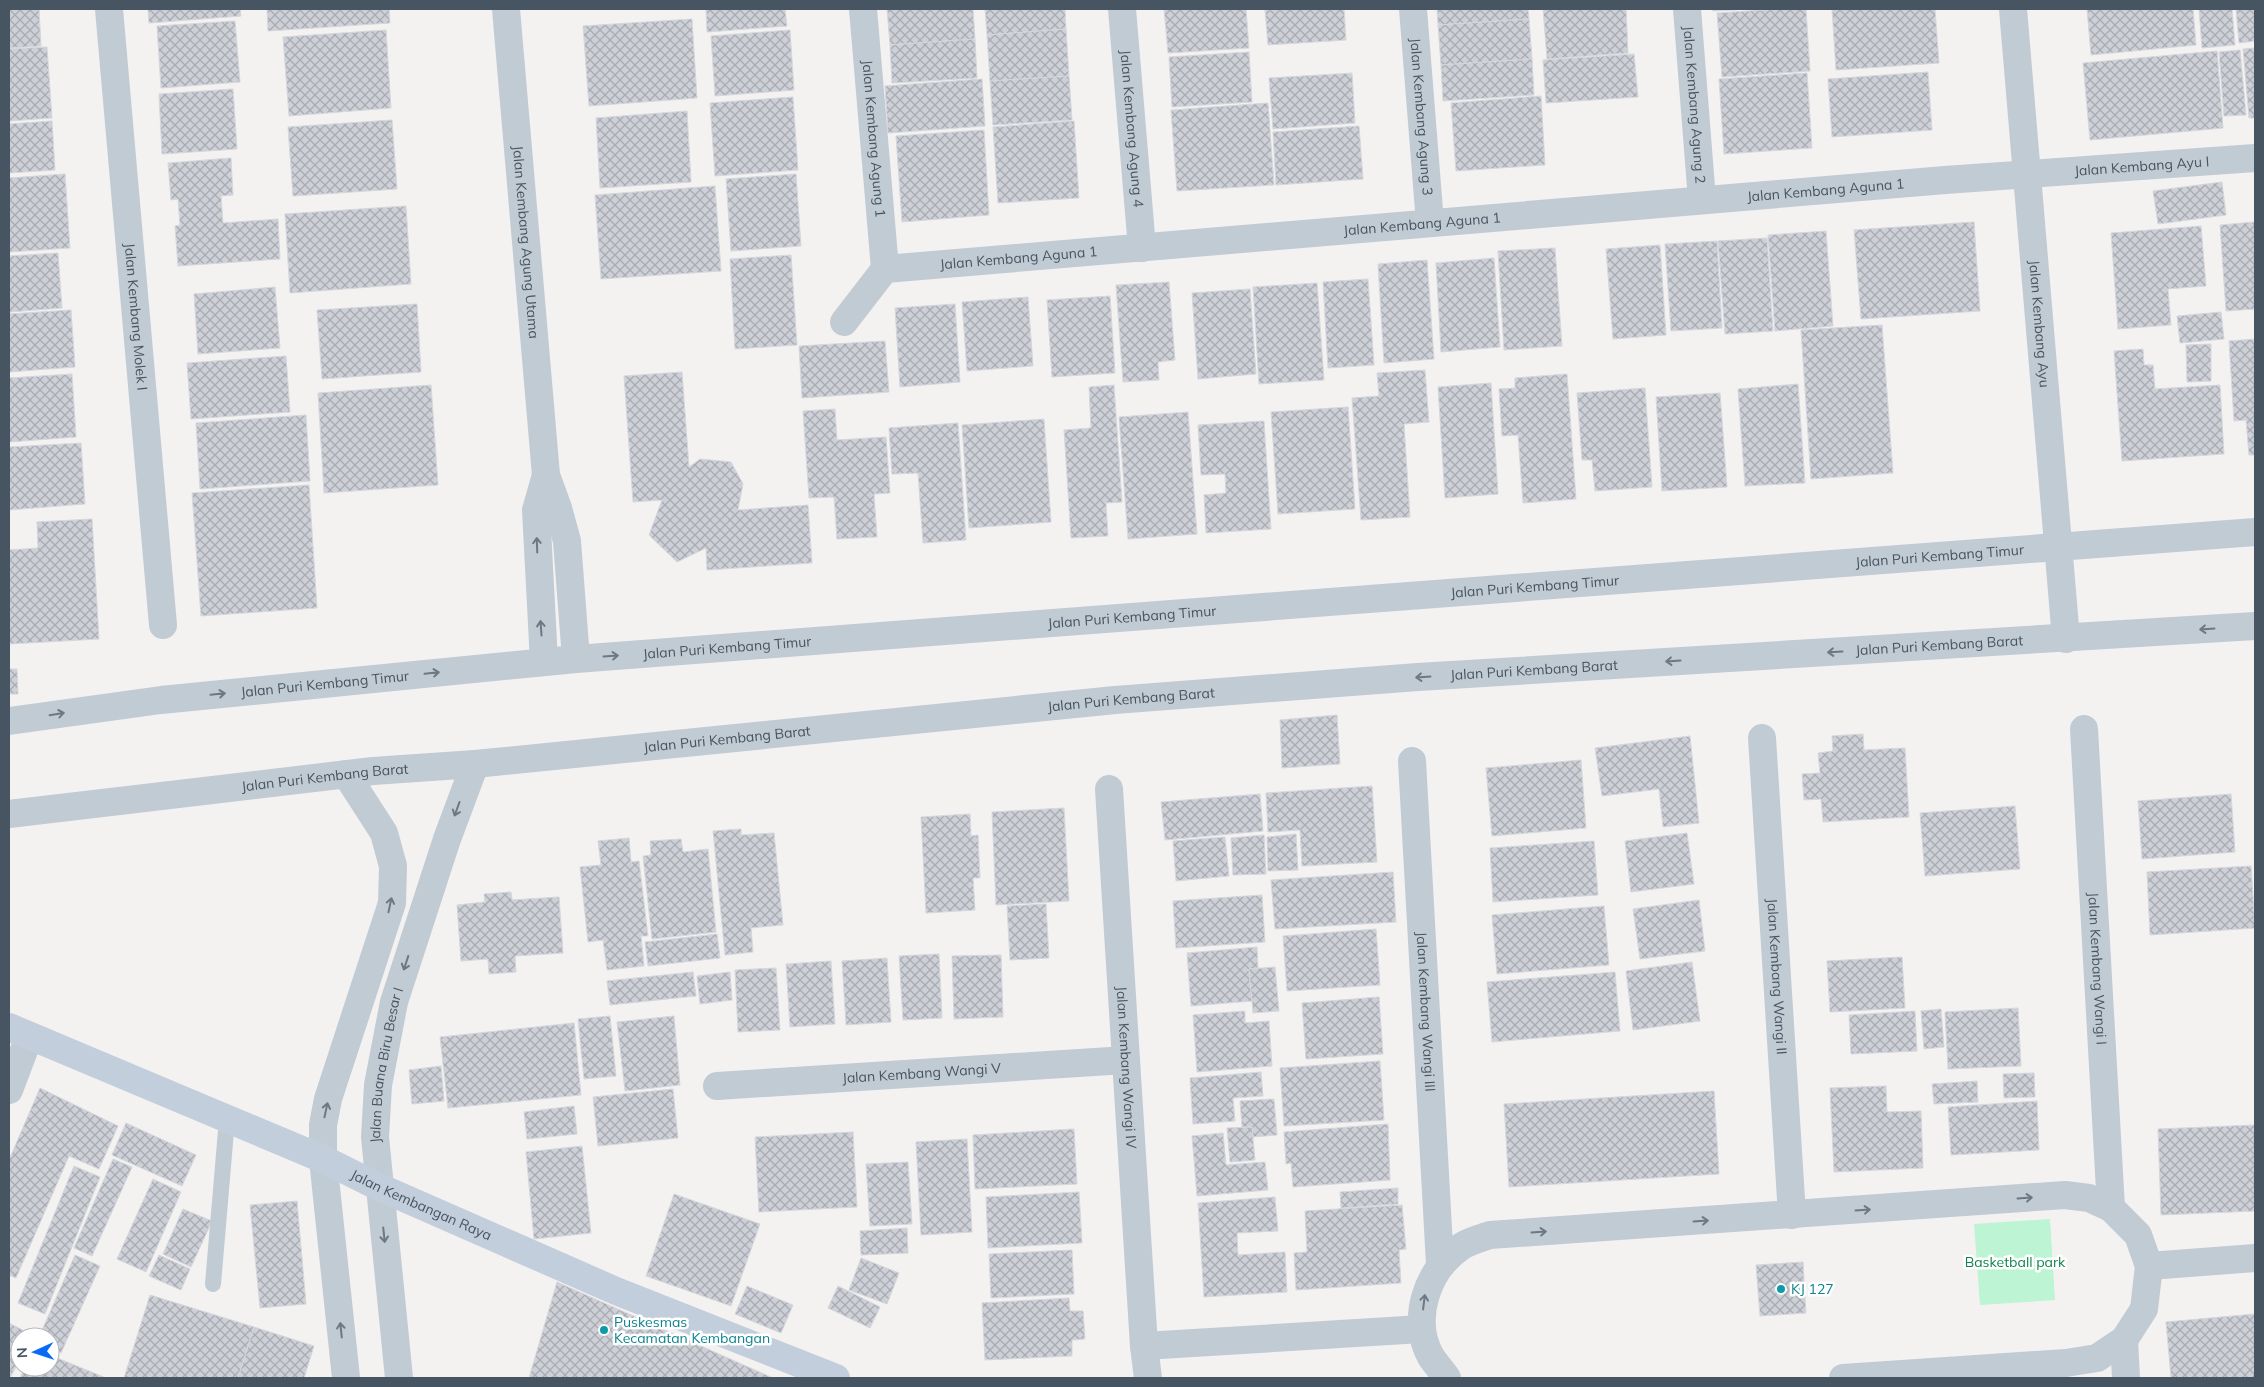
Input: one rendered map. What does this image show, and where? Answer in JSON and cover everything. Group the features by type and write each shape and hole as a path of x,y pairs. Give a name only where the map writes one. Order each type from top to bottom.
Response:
{"street":[{"name":"Jalan Kembang Molek I","path":"109,9 163,625"},
{"name":"Jalan Kembang Agung Utama","path":"506,9 546,475 567,541 576,659"},
{"name":"Jalan Kembang Agung 1","path":"863,9 885,269"},
{"name":"Jalan Kembang Agung 4","path":"1122,9 1142,248"},
{"name":"Jalan Kembang Agung 3","path":"1413,9 1430,223"},
{"name":"Jalan Kembang Agung 2","path":"1687,9 1702,200"},
{"name":"Jalan Kembang Ayu","path":"2014,9 2066,639"},
{"name":"Jalan Kembang Ayu I","path":"2028,176 2255,158"},
{"name":"Jalan Kembang Aguna 1","path":"885,269 1945,180 2028,176"},
{"path":"844,322 885,269"},
{"name":"Jalan Kembang Agung Utama","path":"544,662 536,510 546,475"},
{"name":"Jalan Puri Kembang Timur","path":"15,725 160,700 576,659 2058,545 2255,532"},
{"name":"Jalan Puri Kembang Barat","path":"9,814 346,774 475,764 1115,700 1418,677 2255,626"},
{"name":"Jalan Kembang Wangi I","path":"2084,728 2111,1208"},
{"name":"Jalan Kembang Wangi II","path":"1762,738 1792,1215"},
{"name":"Jalan Kembang Wangi III","path":"1412,761 1440,1264"},
{"name":"Jalan Buana Biru Besar I","path":"399,1378 375,1137 378,1085 394,1002 446,839 475,764"},
{"path":"346,774 384,833 393,866 392,903 328,1100 323,1125 323,1159 346,1378"},
{"name":"Jalan Kembang Wangi IV","path":"1109,789 1144,1346 1148,1378"},
{"path":"9,794 37,810"},
{"path":"9,1090 19,1032"},
{"name":"Jalan Kembangan Raya","path":"19,1032 323,1159 379,1187 616,1292 836,1378"},
{"name":"Jalan Kembang Wangi V","path":"718,1086 1126,1060"},
{"path":"1447,1378 1431,1356 1422,1329 1424,1295 1440,1264 1463,1245 1490,1235 2066,1195 2089,1198 2111,1208 2138,1235 2150,1266 2144,1309 2124,1340 2097,1358 2066,1363 1843,1378"},
{"path":"2150,1266 2255,1258"},
{"path":"1144,1346 1422,1329"},
{"path":"2124,1340 2126,1378"}],"lane":[{"path":"213,1284 227,1119"}],"green space":[{"name":"Basketball park","path":"2050,1219 2055,1300 1980,1305 1974,1224"}],"building":[{"path":"9,9 39,9 41,46 9,48"},
{"path":"148,9 240,9 241,16 149,23"},
{"path":"267,9 389,9 390,23 268,31"},
{"path":"706,9 785,9 787,26 707,32"},
{"path":"887,9 973,9 975,39 890,45"},
{"path":"985,9 1065,9 1066,29 987,35"},
{"path":"1164,9 1246,9 1249,48 1168,53"},
{"path":"1344,9 1346,40 1268,45 1265,10"},
{"path":"1437,9 1528,9 1529,19 1438,25"},
{"path":"1543,9 1626,9 1628,53 1547,59"},
{"path":"1712,9 1749,9 1713,11"},
{"path":"1806,9 1810,71 1722,77 1717,13"},
{"path":"1832,9 1935,9 1939,63 1836,70"},
{"path":"2087,9 2193,9 2196,45 2091,55"},
{"path":"2199,9 2232,9 2235,45 2202,48"},
{"path":"2236,9 2255,9 2255,41 2239,43"},
{"path":"692,19 697,98 589,106 583,26"},
{"path":"1529,19 1532,59 1441,65 1438,25"},
{"path":"235,21 240,82 161,88 157,26"},
{"path":"1066,29 1069,76 990,81 987,35"},
{"path":"386,30 391,108 289,116 283,37"},
{"path":"790,30 794,90 715,96 711,36"},
{"path":"975,39 977,78 892,83 890,45"},
{"path":"47,47 52,118 9,121 9,49"},
{"path":"2255,48 2255,118 2249,118 2243,49"},
{"path":"2240,50 2246,115 2224,116 2219,52"},
{"path":"2217,51 2223,128 2090,140 2083,63"},
{"path":"1249,52 1252,102 1172,107 1169,57"},
{"path":"1634,54 1638,97 1546,103 1543,60"},
{"path":"1532,59 1534,95 1443,101 1441,65"},
{"path":"1928,72 1932,130 1832,137 1828,79"},
{"path":"1352,73 1355,123 1273,129 1269,78"},
{"path":"1807,73 1812,148 1724,154 1719,79"},
{"path":"1069,76 1072,120 993,125 990,81"},
{"path":"982,79 985,126 888,133 885,86"},
{"path":"233,89 237,149 162,154 159,94"},
{"path":"1541,96 1545,165 1456,171 1451,103"},
{"path":"793,97 798,170 715,176 710,103"},
{"path":"1268,103 1274,185 1177,191 1171,110"},
{"path":"687,111 691,182 600,188 596,118"},
{"path":"392,120 397,189 293,196 288,127"},
{"path":"52,121 55,170 9,173 9,124"},
{"path":"1074,121 1079,198 998,203 993,127"},
{"path":"1359,126 1363,179 1276,185 1273,132"},
{"path":"984,130 989,215 902,222 896,136"},
{"path":"231,158 233,195 221,196 223,223 278,219 280,259 178,266 175,226 180,225 178,199 171,200 168,163"},
{"path":"65,174 70,248 9,252 9,178"},
{"path":"796,174 801,246 731,251 726,179"},
{"path":"2222,182 2226,215 2158,224 2153,191"},
{"path":"715,186 721,271 601,279 595,195"},
{"path":"406,206 411,284 290,293 285,214"},
{"path":"1974,222 1980,311 1861,319 1854,230"},
{"path":"2255,222 2255,309 2226,311 2220,225"},
{"path":"2201,226 2206,286 2168,289 2171,325 2118,329 2111,233"},
{"path":"1826,231 1833,326 1775,331 1768,235"},
{"path":"1767,238 1773,331 1725,334 1718,241"},
{"path":"1717,241 1722,328 1671,331 1665,244"},
{"path":"1660,245 1666,335 1613,339 1606,249"},
{"path":"1555,248 1562,346 1504,350 1498,251"},
{"path":"58,253 62,308 9,312 9,256"},
{"path":"791,255 797,345 735,349 730,259"},
{"path":"1494,258 1500,347 1441,352 1436,263"},
{"path":"1427,260 1434,359 1384,363 1378,264"},
{"path":"1368,279 1374,365 1328,368 1323,282"},
{"path":"1169,282 1175,360 1158,362 1159,380 1123,382 1116,285"},
{"path":"1317,283 1324,380 1259,384 1253,287"},
{"path":"275,287 280,348 198,354 194,294"},
{"path":"1250,289 1256,374 1198,379 1192,293"},
{"path":"1110,296 1115,373 1052,377 1047,300"},
{"path":"1028,297 1033,366 967,371 962,302"},
{"path":"417,304 421,372 322,379 317,310"},
{"path":"955,304 960,382 900,387 895,308"},
{"path":"71,310 75,367 9,372 9,314"},
{"path":"2221,312 2224,339 2180,343 2177,316"},
{"path":"1882,325 1893,473 1811,479 1801,330"},
{"path":"2255,339 2255,455 2249,455 2246,420 2234,421 2229,341"},
{"path":"885,341 889,392 802,398 799,346"},
{"path":"2211,344 2211,381 2187,382 2186,345"},
{"path":"2143,349 2144,365 2153,365 2155,389 2220,385 2224,454 2122,461 2114,351"},
{"path":"286,356 290,412 191,419 187,363"},
{"path":"1425,370 1429,422 1404,424 1410,517 1361,520 1352,398 1379,396 1377,373"},
{"path":"682,372 689,467 700,459 731,462 743,484 738,510 808,505 812,563 707,570 706,548 677,562 649,535 662,500 633,502 624,376"},
{"path":"72,374 76,437 9,442 9,378"},
{"path":"1567,374 1576,499 1523,503 1518,435 1502,436 1499,389 1515,388 1515,378"},
{"path":"1491,383 1498,494 1445,498 1438,387"},
{"path":"1798,384 1805,483 1745,486 1738,389"},
{"path":"431,385 438,485 324,493 318,393"},
{"path":"1114,385 1122,502 1106,503 1108,536 1071,538 1064,430 1091,428 1089,387"},
{"path":"1645,388 1652,487 1595,491 1592,460 1582,460 1577,393"},
{"path":"1720,393 1727,487 1662,491 1656,397"},
{"path":"1348,407 1355,509 1278,514 1271,412"},
{"path":"835,409 837,440 886,437 890,493 874,494 877,537 837,539 834,497 809,498 803,411"},
{"path":"1188,412 1197,534 1128,539 1119,417"},
{"path":"306,415 310,481 200,489 196,423"},
{"path":"1044,419 1051,522 969,528 962,425"},
{"path":"1264,421 1271,529 1206,533 1204,495 1226,493 1225,474 1201,475 1198,425"},
{"path":"958,423 966,540 923,543 918,473 892,474 889,428"},
{"path":"81,443 85,504 9,510 9,447"},
{"path":"309,485 317,608 201,616 192,493"},
{"path":"92,519 99,639 9,644 9,550 38,548 37,522"},
{"path":"9,669 17,669 18,694 9,694"},
{"path":"1337,715 1340,764 1282,768 1280,720"},
{"path":"1863,734 1864,750 1905,748 1909,817 1823,822 1821,799 1804,800 1802,774 1820,773 1818,753 1833,751 1832,736"},
{"path":"1690,736 1699,823 1663,827 1659,789 1602,796 1595,748"},
{"path":"1581,760 1586,828 1492,836 1486,768"},
{"path":"1372,786 1377,862 1302,866 1300,830 1268,832 1266,793"},
{"path":"1260,794 1263,831 1165,840 1161,802"},
{"path":"2231,794 2235,852 2142,859 2138,801"},
{"path":"2015,806 2020,869 1925,876 1920,813"},
{"path":"1064,808 1069,901 996,905 992,812"},
{"path":"970,814 971,836 978,835 980,878 973,878 975,910 926,913 921,817"},
{"path":"741,829 741,835 774,833 783,925 751,928 753,952 725,955 713,831"},
{"path":"1687,833 1694,884 1631,892 1625,841"},
{"path":"1296,834 1298,870 1268,871 1267,837"},
{"path":"1264,835 1266,874 1233,875 1231,838"},
{"path":"1225,837 1229,876 1176,881 1173,841"},
{"path":"629,838 631,862 639,861 648,936 641,936 644,966 607,970 603,940 588,942 580,867 601,865 598,841"},
{"path":"681,839 683,852 708,849 716,932 652,939 643,856 651,855 650,841"},
{"path":"1594,841 1598,895 1493,902 1490,848"},
{"path":"2251,866 2255,928 2150,935 2147,872"},
{"path":"1393,872 1396,922 1275,929 1271,880"},
{"path":"511,892 512,900 559,897 563,953 515,956 516,972 489,974 488,959 461,961 457,905 485,902 484,894"},
{"path":"1262,895 1265,942 1176,948 1173,901"},
{"path":"1699,900 1705,951 1640,959 1633,909"},
{"path":"1046,904 1049,958 1010,960 1007,906"},
{"path":"1604,906 1609,965 1497,974 1492,915"},
{"path":"1376,929 1380,985 1287,991 1283,936"},
{"path":"717,934 720,958 648,966 645,942"},
{"path":"1257,947 1258,968 1249,969 1252,1001 1191,1006 1187,953"},
{"path":"939,954 942,1018 903,1020 899,956"},
{"path":"1001,955 1003,1017 954,1019 952,956"},
{"path":"1902,957 1905,1008 1830,1012 1827,961"},
{"path":"887,958 891,1022 846,1025 842,961"},
{"path":"831,961 835,1024 790,1027 786,964"},
{"path":"1692,962 1700,1021 1633,1030 1626,971"},
{"path":"1275,967 1279,1011 1253,1013 1249,969"},
{"path":"776,968 780,1030 738,1032 735,970"},
{"path":"693,972 696,996 610,1005 607,981"},
{"path":"730,972 732,1000 700,1004 697,976"},
{"path":"1615,972 1620,1031 1492,1042 1487,982"},
{"path":"1379,997 1383,1054 1306,1059 1302,1003"},
{"path":"2018,1008 2021,1066 1948,1069 1945,1012"},
{"path":"1941,1009 1944,1047 1924,1049 1921,1011"},
{"path":"1245,1011 1245,1023 1269,1021 1272,1066 1197,1072 1193,1015"},
{"path":"1915,1011 1917,1051 1851,1054 1849,1015"},
{"path":"610,1016 616,1076 584,1079 578,1019"},
{"path":"674,1016 680,1085 625,1091 617,1022"},
{"path":"574,1023 581,1095 448,1108 440,1037"},
{"path":"1380,1061 1384,1120 1284,1126 1280,1068"},
{"path":"441,1066 444,1101 412,1104 409,1070"},
{"path":"1261,1072 1263,1096 1233,1098 1235,1121 1193,1124 1190,1078"},
{"path":"2034,1073 2035,1097 2004,1098 2003,1074"},
{"path":"1977,1081 1978,1102 1934,1104 1932,1084"},
{"path":"1886,1086 1887,1112 1921,1111 1923,1168 1834,1172 1830,1088"},
{"path":"40,1088 118,1126 99,1169 69,1156 16,1278 9,1275 9,1160"},
{"path":"673,1089 678,1138 598,1146 593,1097"},
{"path":"1714,1091 1719,1174 1509,1187 1504,1104"},
{"path":"1274,1099 1277,1135 1253,1137 1252,1127 1242,1127 1240,1101"},
{"path":"2037,1101 2039,1150 1951,1155 1948,1107"},
{"path":"574,1106 577,1134 527,1139 524,1112"},
{"path":"126,1123 196,1155 182,1186 112,1155"},
{"path":"1388,1124 1390,1180 1293,1187 1291,1163 1286,1164 1284,1132"},
{"path":"2255,1125 2255,1211 2161,1215 2158,1129"},
{"path":"1252,1127 1255,1160 1230,1162 1227,1128"},
{"path":"1074,1129 1077,1184 975,1189 973,1135"},
{"path":"853,1132 857,1207 759,1212 755,1137"},
{"path":"1223,1133 1226,1165 1265,1162 1268,1190 1197,1196 1192,1136"},
{"path":"967,1139 972,1232 921,1235 916,1142"},
{"path":"582,1146 591,1233 534,1239 526,1152"},
{"path":"113,1159 132,1167 92,1256 74,1248"},
{"path":"908,1162 912,1224 870,1226 866,1164"},
{"path":"74,1166 100,1177 45,1314 18,1303"},
{"path":"153,1179 181,1192 146,1272 117,1259"},
{"path":"1398,1188 1398,1204 1341,1208 1340,1192"},
{"path":"1079,1192 1082,1243 988,1248 986,1197"},
{"path":"674,1194 760,1224 731,1306 646,1276"},
{"path":"1275,1197 1278,1231 1237,1233 1238,1255 1285,1252 1287,1292 1204,1297 1198,1203"},
{"path":"297,1201 306,1304 260,1308 250,1205"},
{"path":"1402,1205 1406,1249 1399,1250 1401,1283 1296,1290 1294,1253 1307,1252 1305,1211"},
{"path":"183,1209 212,1221 191,1267 163,1254"},
{"path":"907,1228 908,1253 861,1255 860,1231"},
{"path":"1072,1250 1074,1294 991,1298 989,1254"},
{"path":"75,1255 100,1266 61,1353 60,1327 43,1327"},
{"path":"159,1255 190,1269 181,1290 149,1276"},
{"path":"861,1258 899,1273 887,1304 849,1290"},
{"name":"KJ 127","path":"1803,1262 1806,1313 1760,1316 1756,1265"},
{"name":"Puskesmas Kecamatan Kembangan","path":"557,1282 773,1378 529,1378"},
{"path":"747,1286 793,1305 781,1333 735,1314"},
{"path":"838,1286 880,1307 870,1328 828,1308"},
{"path":"150,1295 254,1327 238,1378 124,1378"},
{"path":"1069,1298 1070,1311 1083,1311 1085,1339 1072,1340 1072,1356 985,1360 982,1303"},
{"path":"2255,1314 2255,1378 2171,1378 2166,1322"},
{"path":"9,1323 17,1327 10,1327 10,1378"},
{"path":"254,1327 314,1346 304,1378 238,1378"},
{"path":"60,1359 106,1378 20,1378 60,1377"}],"place":[{"name":"KJ 127","path":"1781,1289"},
{"name":"Puskesmas Kecamatan Kembangan","path":"604,1330"}]}
